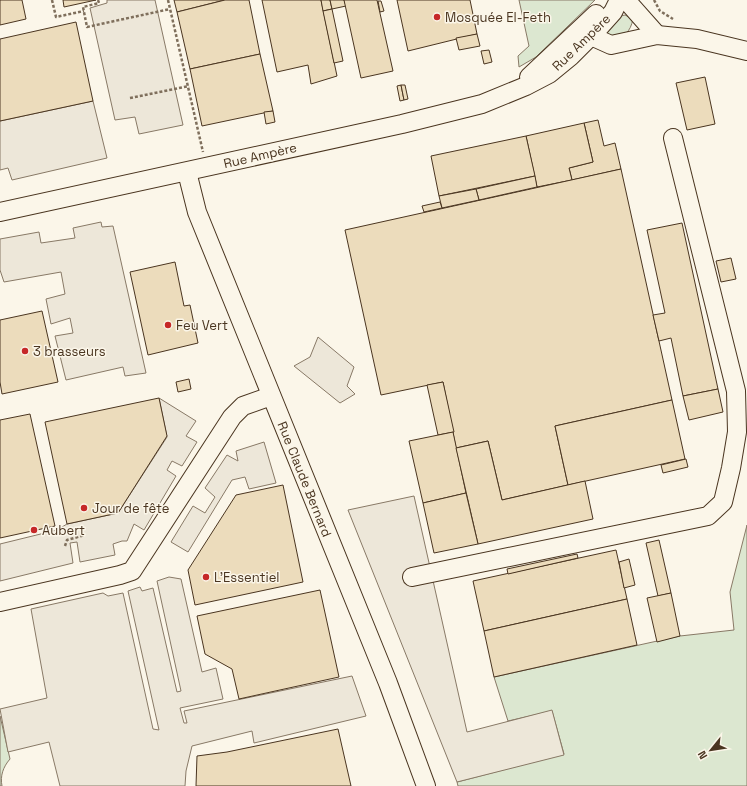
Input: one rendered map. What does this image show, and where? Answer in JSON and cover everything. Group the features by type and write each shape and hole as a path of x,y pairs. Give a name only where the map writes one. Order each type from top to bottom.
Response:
{"street":[{"name":"Rue Ampère","path":"516,89 594,16 615,0"},
{"name":"Rue Ampère","path":"0,212 422,120 482,104 526,86 549,74 571,56 591,36 613,12 620,0"},
{"path":"626,0 657,35"},
{"path":"594,16 591,36 611,45 657,35 697,39 747,51"},
{"path":"412,577 708,516 723,502 737,432 736,391 673,138"},
{"name":"Rue Claude Bernard","path":"188,172 197,212 388,683 426,786"},
{"path":"0,602 132,571 232,417 243,406 271,396"}],"path":[{"path":"52,0 56,17 84,11"},
{"path":"98,0 99,2 83,7 87,27 170,9"},
{"path":"168,0 204,156"},
{"path":"130,98 189,86"},
{"path":"65,546 67,540 85,535"}],"green space":[{"path":"519,0 595,0 536,57 519,67 518,56 529,46"},
{"path":"625,15 633,19 630,28 626,33 612,41 602,34 617,17"},
{"path":"747,525 747,786 458,786 457,782 564,754 552,711 508,721 494,677 680,636 734,630 730,592"},
{"path":"0,716 10,759 3,772 1,779 2,786 0,786"}],"shaded area":[{"path":"107,0 155,0 183,125 139,134 135,117 115,120 90,8 107,3"},
{"path":"93,101 107,158 12,180 8,168 0,170 0,121"},
{"path":"101,222 102,227 113,226 146,373 125,376 123,367 66,380 55,336 73,333 70,318 51,324 46,299 65,294 61,272 4,282 0,270 0,239 39,232 41,243 75,238 73,228"},
{"path":"318,337 354,367 347,386 355,394 340,403 294,366 310,357"},
{"path":"159,398 196,421 186,436 197,442 182,466 172,461 167,470 176,476 144,530 134,524 127,541 113,544 115,555 80,562 77,542 70,543 73,563 0,581 0,544 57,530 67,524 118,513 167,437"},
{"path":"264,442 276,483 249,489 245,477 232,480 188,552 171,542 193,506 205,513 215,497 205,488 227,455 238,461 236,451"},
{"path":"414,496 467,732 552,710 564,755 457,782 348,510"},
{"path":"169,577 181,579 202,672 216,668 223,699 180,708 184,723 187,723 184,711 352,676 366,716 254,743 252,731 192,746 186,771 185,786 60,786 49,742 8,752 0,709 47,698 31,609 103,593 108,596 123,593 153,729 159,730 128,591 140,587 142,591 153,588 177,692 181,691 157,581"}],"building":[{"path":"0,0 22,0 26,19 0,25"},
{"path":"63,0 96,0 64,7"},
{"path":"174,0 225,0 177,12"},
{"path":"225,0 249,0 260,54 190,69 177,12"},
{"path":"262,0 321,0 337,76 311,84 308,65 277,72"},
{"path":"321,0 330,0 332,9 323,11"},
{"path":"330,0 344,0 346,6 332,9"},
{"path":"344,0 377,0 393,71 361,78"},
{"name":"Mosquée El-Feth","path":"397,0 470,0 477,34 408,51"},
{"path":"378,1 381,1 384,11 380,12"},
{"path":"332,9 343,61 334,63 323,11"},
{"path":"76,22 93,101 0,121 0,39"},
{"path":"477,34 480,46 459,50 456,38"},
{"path":"489,50 492,62 484,64 481,51"},
{"path":"260,54 273,111 202,126 190,69"},
{"path":"705,77 715,124 687,130 676,83"},
{"path":"401,85 404,100 400,101 397,86"},
{"path":"401,85 405,85 408,99 404,100"},
{"path":"273,111 275,122 266,124 264,112"},
{"path":"598,120 604,146 615,143 621,169 572,180 569,168 593,162 584,123"},
{"path":"584,123 593,162 569,168 572,180 537,187 526,136"},
{"path":"526,136 535,176 439,196 431,156"},
{"path":"621,169 672,400 555,426 568,485 502,500 488,441 456,448 443,382 381,395 345,230"},
{"path":"535,176 537,187 479,200 476,189"},
{"path":"476,189 479,200 442,208 439,196"},
{"path":"440,202 442,208 424,212 422,206"},
{"path":"682,223 718,389 683,396 671,338 659,341 653,315 665,313 647,230"},
{"path":"731,258 736,279 721,282 716,261"},
{"name":"Feu Vert","path":"175,262 184,306 190,305 198,343 148,355 130,272"},
{"name":"3 brasseurs","path":"42,311 58,382 2,394 0,382 0,320"},
{"path":"189,379 191,389 178,392 176,382"},
{"path":"443,382 454,432 438,435 427,385"},
{"path":"718,389 723,412 689,420 683,396"},
{"path":"159,398 167,436 118,513 67,524 45,422"},
{"path":"672,400 685,459 568,485 555,426"},
{"path":"30,414 55,526 0,538 0,420"},
{"path":"453,432 466,493 423,503 409,441"},
{"path":"488,441 502,500 585,481 593,519 478,544 456,448"},
{"path":"686,459 688,467 663,473 661,465"},
{"path":"283,485 303,582 195,605 188,570 236,495"},
{"path":"466,493 478,544 434,553 423,503"},
{"path":"659,540 671,593 658,596 646,543"},
{"path":"616,550 627,599 484,631 473,581"},
{"path":"577,554 578,558 508,574 507,569"},
{"path":"629,559 635,585 624,588 619,562"},
{"path":"320,590 339,677 239,699 232,669 205,654 197,616"},
{"path":"671,593 680,636 657,642 647,598"},
{"path":"627,599 637,645 494,677 484,631"},
{"path":"338,729 351,786 196,786 197,756 227,752"}],"place":[{"name":"Mosquée El-Feth","path":"437,17"},
{"name":"Feu Vert","path":"168,325"},
{"name":"3 brasseurs","path":"25,351"},
{"name":"Jour de fête","path":"84,508"},
{"name":"Aubert","path":"34,530"},
{"name":"L’Essentiel","path":"206,577"}]}
